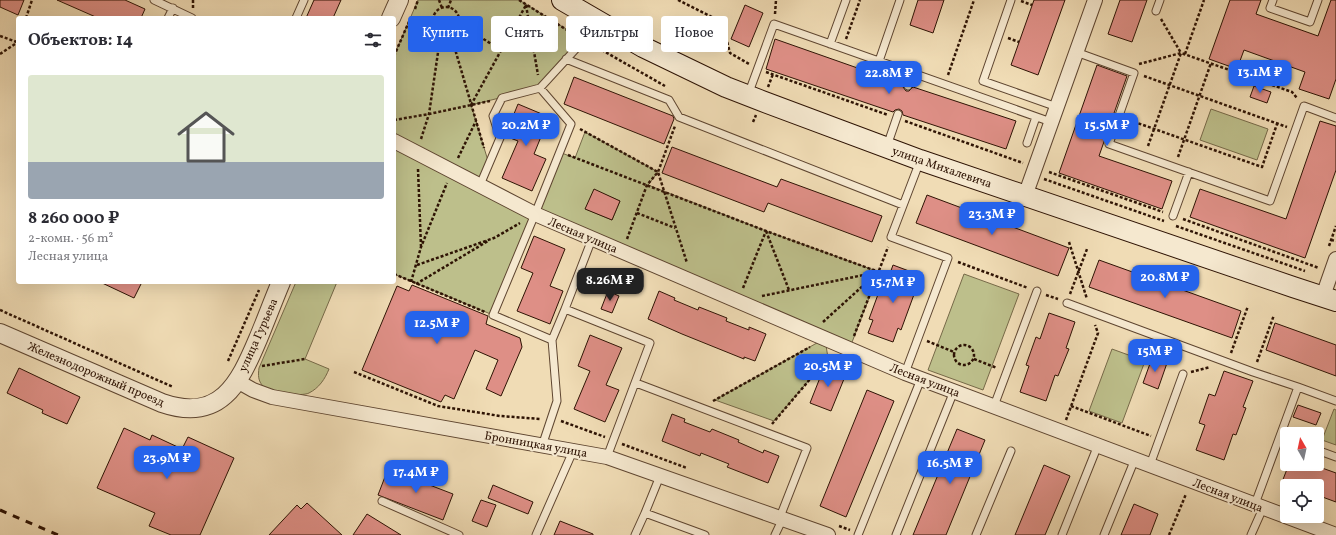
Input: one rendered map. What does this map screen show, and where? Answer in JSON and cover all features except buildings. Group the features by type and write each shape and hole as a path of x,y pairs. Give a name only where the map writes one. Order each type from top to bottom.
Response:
{"main road":[{"name":"улица Михалевича","path":"562,0 588,16"},
{"name":"улица Михалевича","path":"653,52 726,87 886,148 1329,298"}],"street":[{"path":"392,16 399,0"},
{"path":"1025,196 1095,0"},
{"name":"Лесная улица","path":"396,142 535,214 849,350 905,373 1336,535"},
{"path":"1329,298 1336,259"},
{"name":"улица Гурьева","path":"193,408 208,405 221,399 231,390 247,365 280,284"},
{"name":"Железнодорожный проезд","path":"0,333 162,403 176,407 193,408"},
{"name":"Бронницкая улица","path":"237,381 253,390 272,397 497,436 542,446 607,457 828,535"}],"lane":[{"path":"154,0 188,16"},
{"path":"297,16 304,0"},
{"path":"830,44 846,0"},
{"path":"879,61 900,0"},
{"path":"1011,0 983,81 1057,107"},
{"path":"1156,11 1160,0"},
{"path":"1273,0 1270,8 1310,22 1318,0"},
{"path":"169,16 172,8"},
{"path":"748,95 774,24 1051,122"},
{"path":"480,185 500,138 493,116 502,98 540,88 573,52"},
{"path":"1076,52 1134,73 1109,144 1270,201 1304,106 1336,118"},
{"path":"566,59 669,100 679,117 903,205"},
{"path":"908,86 912,73"},
{"path":"540,88 571,124 493,315 552,340"},
{"path":"886,148 898,116"},
{"path":"1027,143 1036,117"},
{"path":"905,373 948,258 891,237 920,160"},
{"path":"1174,216 1189,172"},
{"path":"542,446 557,401 552,340 592,239"},
{"path":"994,406 1037,291"},
{"path":"1067,303 1336,401"},
{"path":"565,309 650,343 607,457"},
{"path":"1150,465 1183,374"},
{"path":"858,535 921,379"},
{"path":"636,383 807,448 775,535"},
{"path":"1286,427 1298,387"},
{"path":"896,535 954,391"},
{"path":"1062,535 1098,445"},
{"path":"1251,535 1259,506 1280,446"},
{"path":"536,535 573,451"},
{"path":"976,535 1011,451"},
{"path":"1324,453 1336,457"},
{"path":"1104,535 1135,459"},
{"path":"635,535 660,476"},
{"path":"382,501 459,535"},
{"path":"645,513 705,535"}],"path":[{"path":"27,16 32,0"},
{"path":"396,51 418,0"},
{"path":"439,0 442,8"},
{"path":"448,8 451,0"},
{"path":"518,0 566,29"},
{"path":"678,0 722,22 730,52 758,69 898,116 1035,167 1321,268"},
{"path":"843,48 860,0"},
{"path":"944,85 974,0"},
{"path":"1019,0 1032,5"},
{"path":"1185,54 1204,0"},
{"path":"520,16 526,5"},
{"path":"526,5 540,88"},
{"path":"434,16 436,12 442,8 454,10 457,16"},
{"path":"1156,11 1181,52 1292,92"},
{"path":"0,36 16,41"},
{"path":"0,54 16,43"},
{"path":"422,247 417,153 429,114 438,52"},
{"path":"456,52 489,164"},
{"path":"471,105 500,52"},
{"path":"605,52 666,86"},
{"path":"1121,68 1181,52"},
{"path":"1144,157 1181,52"},
{"path":"1174,168 1211,63"},
{"path":"1134,73 1296,130"},
{"path":"396,120 502,98"},
{"path":"1119,116 1262,167 1277,124"},
{"path":"621,252 647,185 658,172 679,117"},
{"path":"411,282 422,247 452,171 476,121"},
{"path":"571,124 658,172 693,282"},
{"path":"559,152 878,272"},
{"path":"636,213 676,228"},
{"path":"416,284 535,214"},
{"path":"766,231 789,290"},
{"path":"738,302 766,231"},
{"path":"849,350 891,237"},
{"path":"417,265 494,238"},
{"path":"1331,240 1336,241"},
{"path":"1062,432 1098,333 1069,242"},
{"path":"948,258 1067,303 1087,249"},
{"path":"738,302 878,272"},
{"path":"811,333 878,272"},
{"path":"396,275 493,315"},
{"path":"228,362 259,289"},
{"path":"0,310 179,390"},
{"path":"1253,372 1274,315"},
{"path":"918,338 954,352"},
{"path":"700,408 824,339 828,358 765,432"},
{"path":"964,345 970,347 974,352 974,359 970,364 963,366 957,363 954,358 954,352 958,347 964,345"},
{"path":"260,367 305,359"},
{"path":"974,359 1007,371"},
{"path":"1071,406 1159,439"},
{"path":"1169,535 1191,480"}],"green space":[{"path":"418,0 519,0 545,16 491,16 491,52 558,52 558,24 566,29 566,52 573,52 540,88 471,105 489,164 480,185 535,214 559,152 575,158 585,132 658,172 648,185 766,231 879,272 849,350 825,339 828,358 774,421 715,400 824,339 535,215 493,315 396,275 396,51 408,23 408,52 483,52 483,16 411,16","holes":["594,190 620,201 612,220 586,209"]},
{"path":"1211,109 1268,129 1257,160 1200,140"},
{"path":"964,274 1019,294 983,390 928,370"},
{"path":"295,284 336,284 305,359 329,369 324,380 319,386 309,393 299,395 272,391 263,386 260,382 259,368"},
{"path":"1112,349 1145,361 1122,423 1089,411"},
{"path":"1334,409 1336,410 1336,445 1324,441 1324,435"}],"railway":[{"path":"0,510 58,535"}]}
